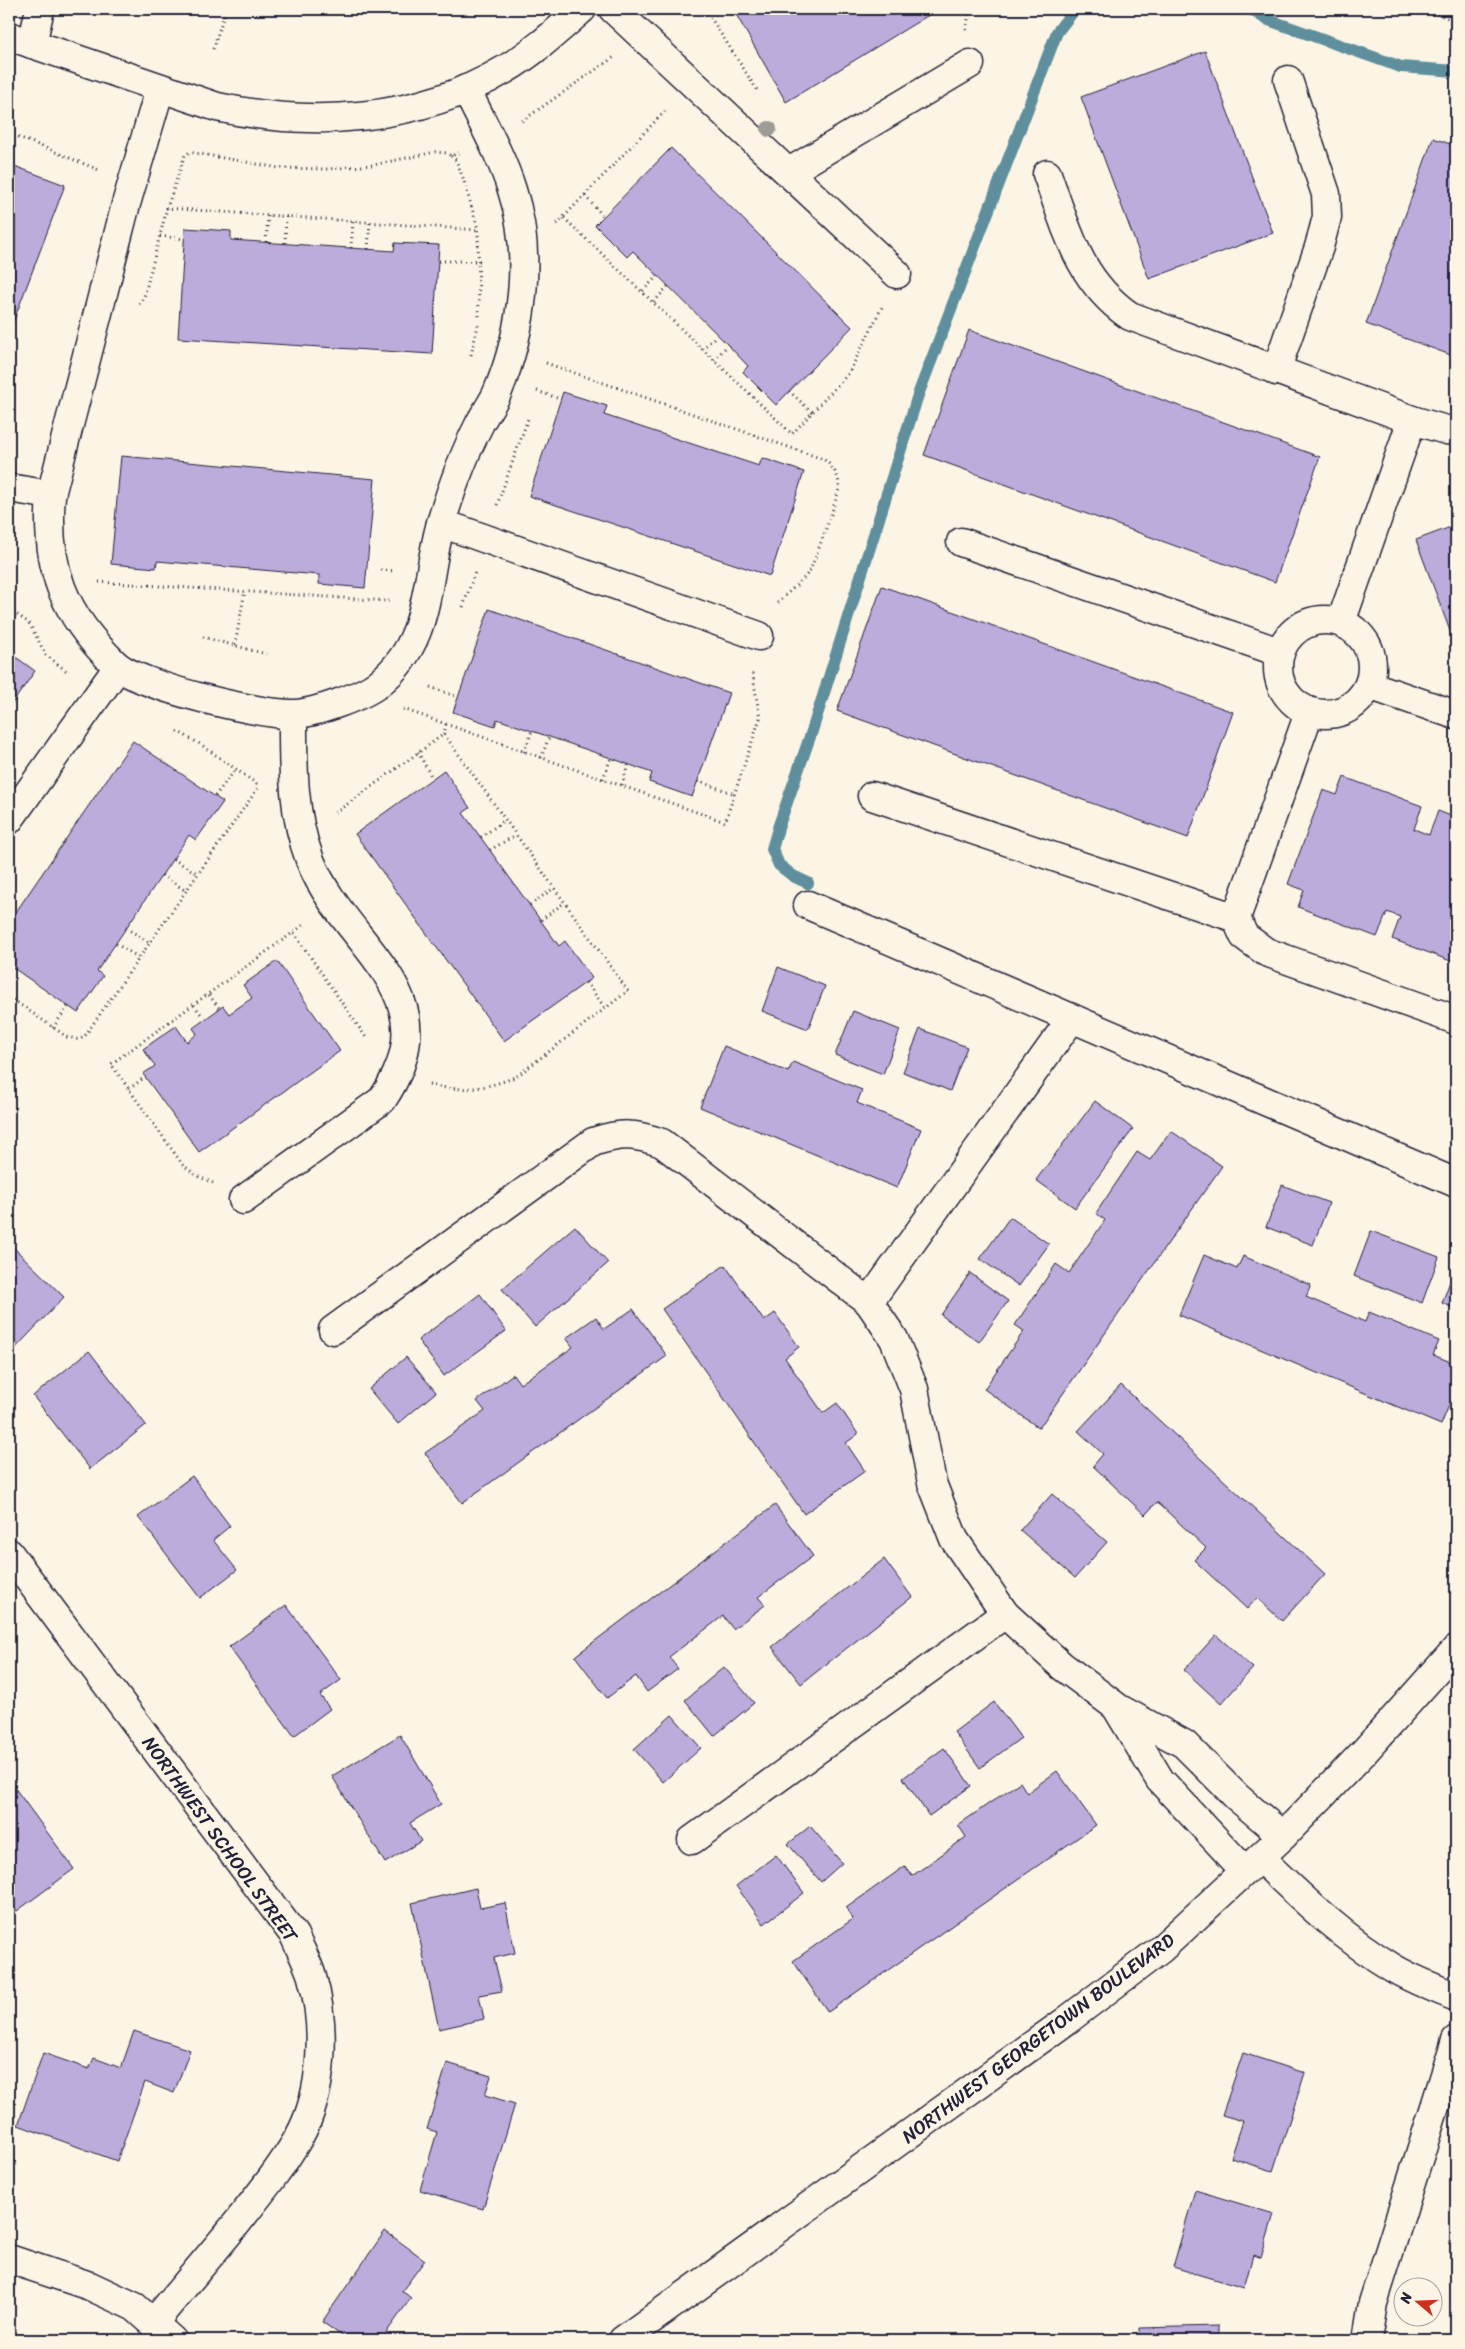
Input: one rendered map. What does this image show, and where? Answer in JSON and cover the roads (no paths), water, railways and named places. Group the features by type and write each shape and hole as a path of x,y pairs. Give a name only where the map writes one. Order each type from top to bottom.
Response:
{"street":[{"path":"40,9 20,40 217,107 247,113 310,119 343,118 406,108 466,89 503,70 532,52 582,9"},
{"path":"613,9 694,82 897,274"},
{"path":"789,172 970,64"},
{"path":"1276,371 1319,247 1327,217 1326,194 1288,80"},
{"path":"160,88 129,194 51,495 50,544 60,586 71,611 92,639 118,667 143,678 246,710 292,715 312,712 361,694 375,686 402,661 415,639 441,524 454,482 479,425 497,393 512,353 522,298 521,234 512,190 490,138 466,89"},
{"path":"1047,174 1071,242 1084,267 1098,290 1111,304 1130,316 1151,326 1412,420 1456,431"},
{"path":"1340,622 1412,420"},
{"path":"9,488 51,495"},
{"path":"441,524 759,636"},
{"path":"961,542 1279,652"},
{"path":"1322,619 1340,622 1362,636 1372,655 1372,673 1369,685 1362,697 1348,708 1327,715 1309,713 1287,698 1277,678 1279,652 1288,636 1303,625 1322,619"},
{"path":"9,820 118,667"},
{"path":"1369,685 1456,715"},
{"path":"1309,713 1236,918 1244,936 1266,952 1456,1020"},
{"path":"243,1200 382,1100 397,1074 407,1041 406,1022 394,982 328,893 311,862 302,836 294,794 292,715"},
{"path":"872,796 1236,918"},
{"path":"808,905 1456,1183"},
{"path":"869,1302 1072,1018"},
{"path":"333,1330 593,1142 616,1135 638,1135 662,1143 869,1302 894,1339 914,1389 932,1483 954,1539 1005,1614 1062,1666 1118,1708 1184,1744 1237,1797 1283,1836"},
{"name":"NORTHWEST SCHOOL STREET","path":"9,1553 294,1936 312,1975 318,1998 321,2025 320,2057 316,2085 300,2135 267,2185 163,2331"},
{"path":"692,1840 1005,1614"},
{"name":"NORTHWEST GEORGETOWN BOULEVARD","path":"623,2340 1066,2021 1161,1949 1283,1836 1364,1752 1456,1649"},
{"path":"1118,1708 1160,1780 1253,1864 1359,1946 1394,1969 1420,1982 1456,1996"},
{"path":"1367,2340 1373,2303 1456,2040"},
{"path":"9,2259 90,2286 135,2307 163,2331"}],"waterway":[{"path":"808,883 793,876 779,865 772,849 779,825 812,731 918,395 1057,32 1075,9"},
{"path":"1250,9 1266,19 1401,67 1456,71"}]}
